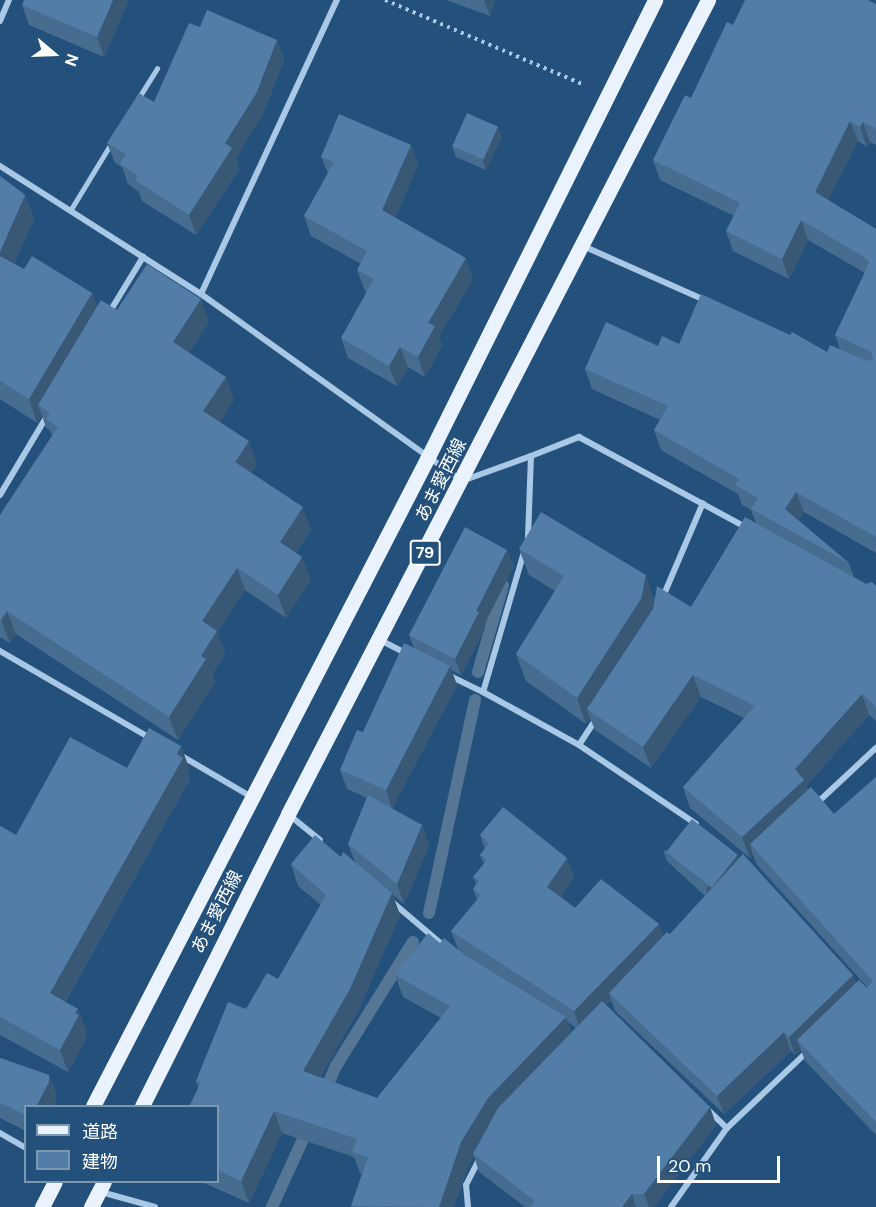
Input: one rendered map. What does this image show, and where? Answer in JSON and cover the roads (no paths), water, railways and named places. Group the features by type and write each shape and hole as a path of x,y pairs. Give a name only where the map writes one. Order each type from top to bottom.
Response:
{"main road":[{"name":"あま愛西線","path":"94,1105 250,796 427,459 655,0"},
{"name":"あま愛西線","path":"143,1105 288,814 380,640 708,0"},
{"path":"42,1207 54,1183"},
{"path":"91,1207 102,1187"}],"street":[{"path":"0,21 9,0"},
{"path":"201,294 337,0"},
{"path":"0,166 201,294 427,459 462,481 579,437 754,531"},
{"path":"581,245 712,303"},
{"path":"107,316 142,257"},
{"path":"0,495 53,406"},
{"path":"483,692 530,533 531,456"},
{"path":"660,603 703,503"},
{"path":"380,640 411,656"},
{"path":"0,651 160,744"},
{"path":"442,671 579,745 706,831"},
{"path":"579,745 598,716"},
{"path":"809,810 876,748"},
{"path":"170,749 250,796"},
{"path":"288,814 323,844"},
{"path":"385,896 456,956"},
{"path":"671,1207 727,1128 818,1041"},
{"path":"702,1103 727,1128"},
{"path":"0,1133 24,1147"},
{"path":"468,1207 466,1185 483,1153"},
{"path":"102,1187 155,1207"}],"lane":[{"path":"132,109 157,68"},
{"path":"70,211 114,139"}],"waterway":[{"path":"478,672 503,586"},
{"path":"429,913 475,700"},
{"path":"323,1096 336,1066 413,942"},
{"path":"272,1207 309,1126"}]}
